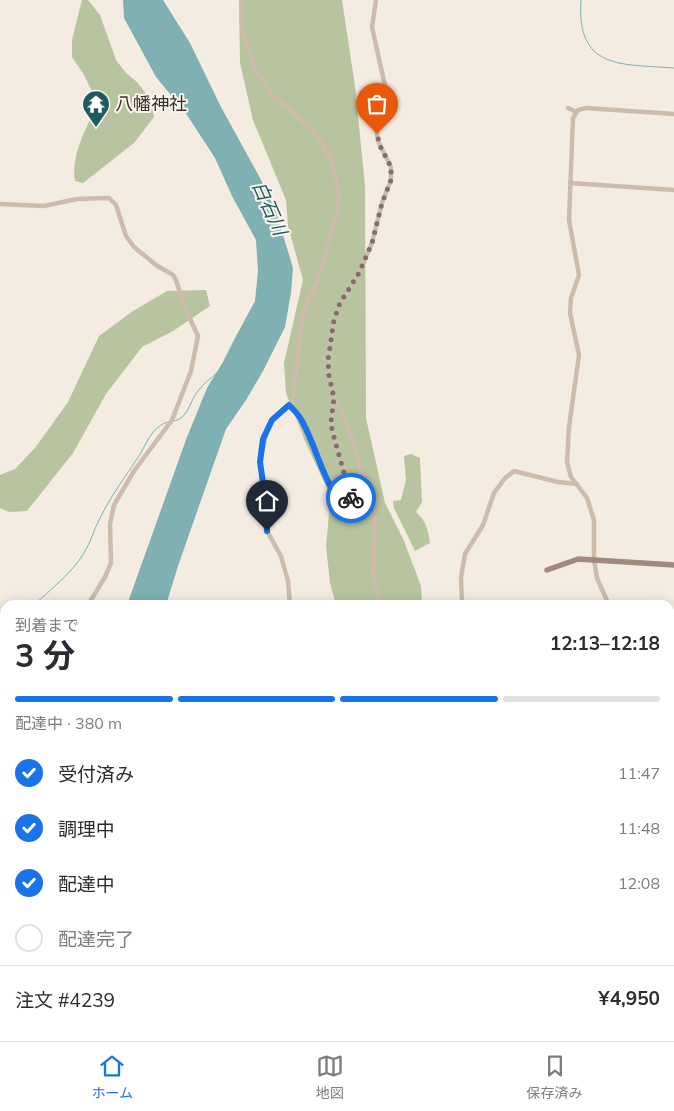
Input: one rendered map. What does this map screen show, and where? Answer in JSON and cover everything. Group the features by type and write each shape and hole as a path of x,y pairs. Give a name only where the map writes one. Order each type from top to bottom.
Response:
{"street":[{"path":"242,0 242,31 256,71 272,94 311,129 323,144 331,159 339,199 336,220 316,284 303,314 292,398 289,405 272,420 267,430 260,462 267,531 283,563 288,581 290,600"},
{"path":"376,0 372,27 384,86 378,106 376,125 378,141 391,167 391,180 382,203 372,243 359,273 336,314 329,343 328,360 329,376 334,398 349,428 373,505 375,528 373,574 379,600"},
{"path":"568,108 576,112 586,108 674,114"},
{"path":"576,112 570,183 570,228 578,261 579,275 571,298 570,313 578,355 567,458 569,474 587,498 594,520 594,560 597,578 607,600"},
{"path":"570,183 674,190"},
{"path":"0,204 44,206 77,199 109,198 116,205 126,236 134,247 176,280 185,308 198,336 191,371 170,422 134,471 114,505 110,524 111,563 91,600"},
{"path":"289,405 302,422 335,494 345,507 349,508 353,502 331,422 334,398"},
{"path":"462,600 461,578 465,554 483,525 491,502 505,478 514,472 520,472 552,481 577,484"},
{"path":"548,570 578,559 674,565"}],"green space":[{"path":"82,0 88,0 100,15 116,60 151,100 154,117 134,143 83,183 75,181 75,161 80,142 97,106 95,97 83,73 72,57 72,40"},
{"path":"239,0 342,0 355,86 365,186 366,418 385,503 404,541 421,586 422,600 335,600 330,583 326,546 329,514 328,491 286,393 284,363 303,280 288,226 286,200 253,120 240,63"},
{"path":"206,290 210,306 173,331 142,347 106,394 73,453 27,511 9,512 0,508 0,475 15,469 35,448 68,402 99,336 133,311 167,291"},
{"path":"411,454 420,458 422,502 416,512 426,526 430,543 415,551 394,508 393,501 401,500 406,480 404,456"}],"water":[{"name":"白石川","path":"123,0 163,0 190,43 221,107 260,178 276,212 293,268 285,327 263,371 226,429 168,600 129,600 187,437 207,388 255,301 258,271 256,240 232,196 215,158 185,112 156,77 124,18"}],"waterway":[{"path":"581,0 581,23 586,40 594,51 606,59 620,63 636,66 674,68"},
{"path":"174,421 183,417 200,388 218,372"},
{"path":"39,600 74,567 86,549 109,502 150,436 157,428 167,422"}],"way so far":[{"path":"351,498 332,430 334,398 328,369 328,356 329,343 338,308 356,279 372,243 382,203 391,182 391,167 380,146 377,134"}],"place":[{"name":"八幡神社","path":"96,128"}],"route":[{"path":"267,531 260,462 263,439 272,420 289,405 300,418 335,494 346,508 349,508 353,502 351,498"}]}
